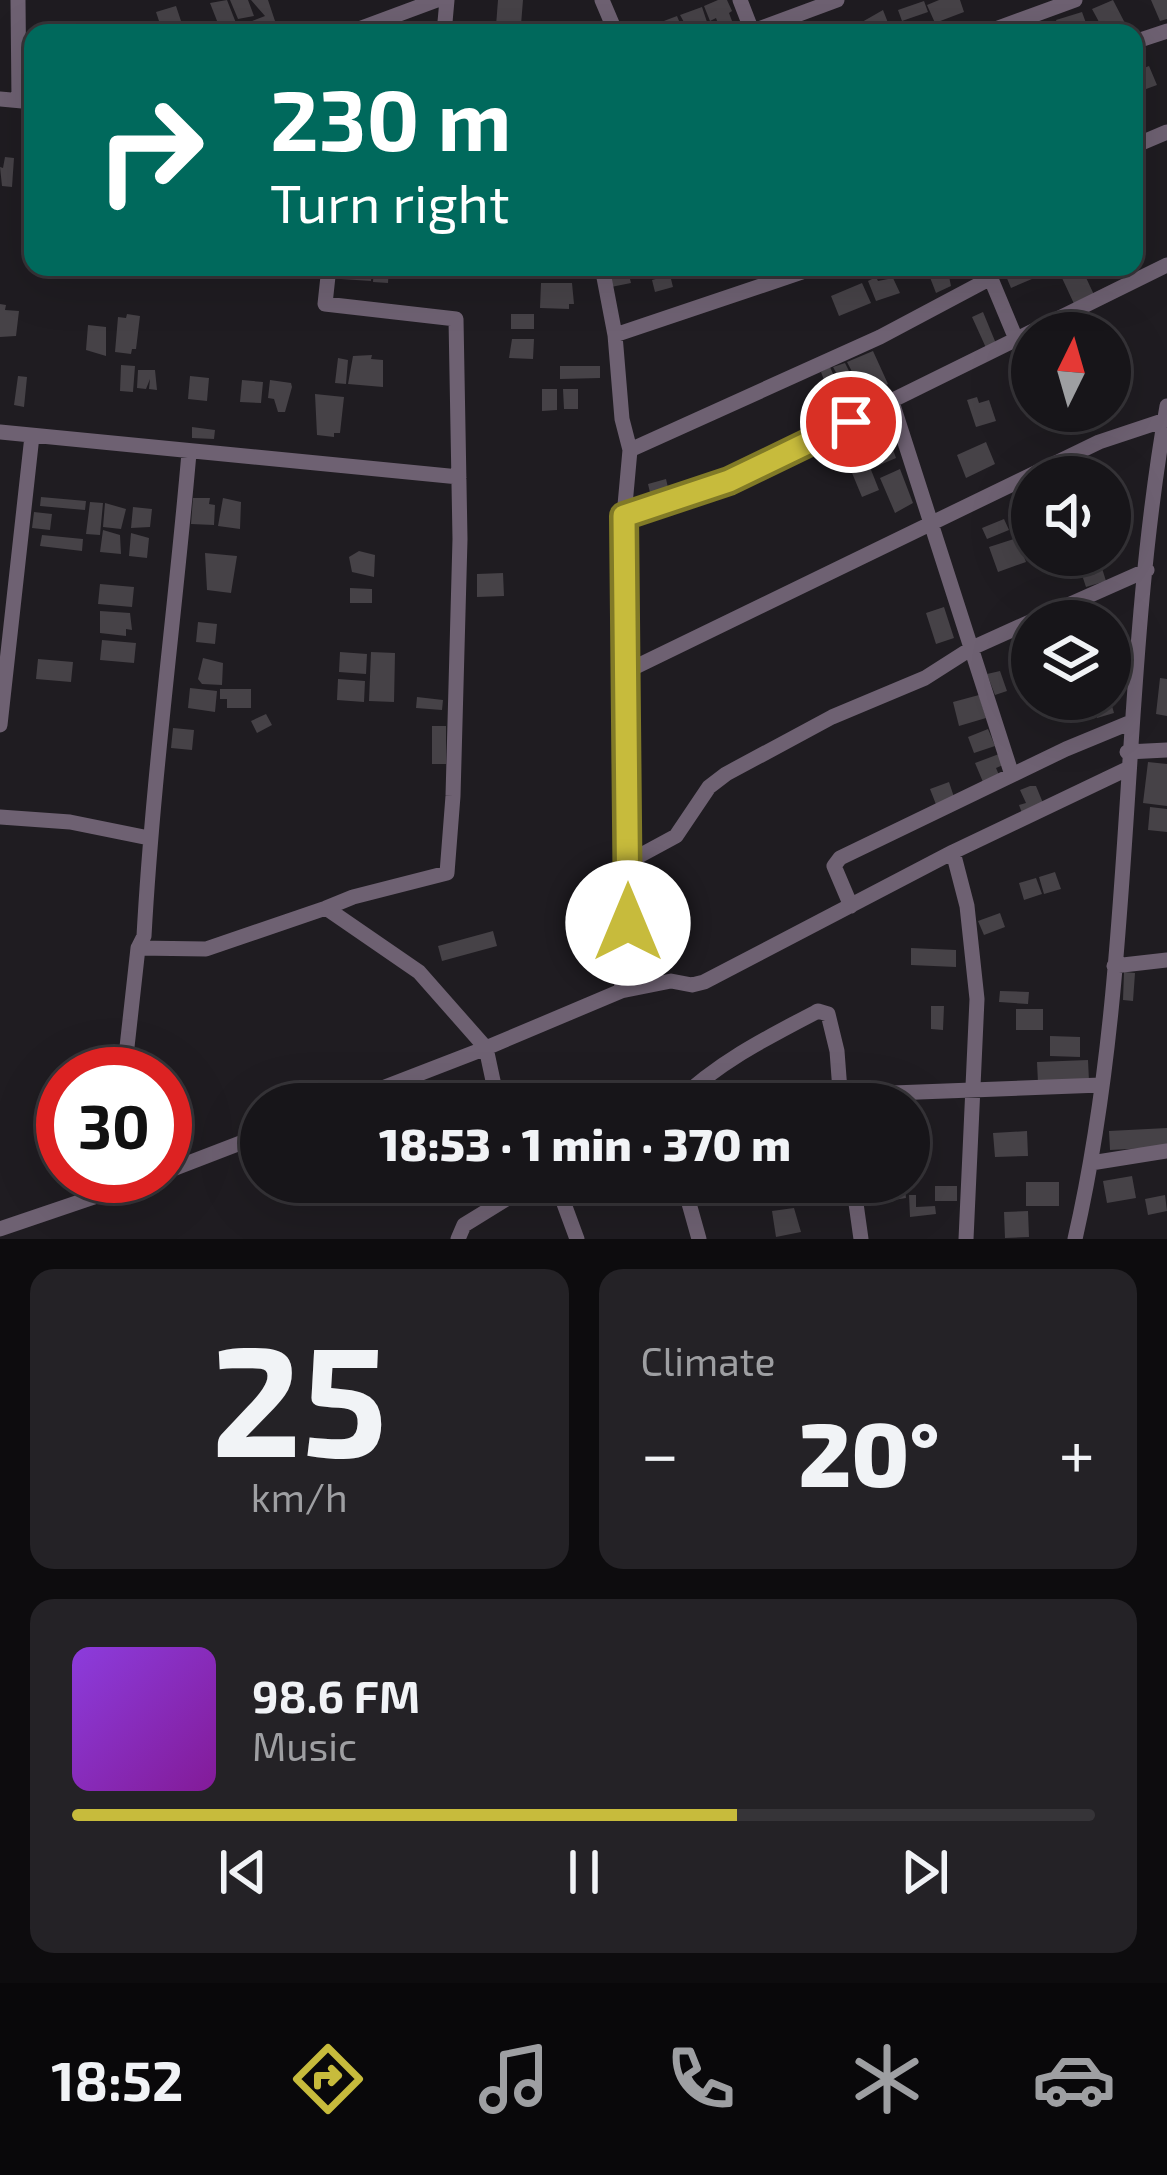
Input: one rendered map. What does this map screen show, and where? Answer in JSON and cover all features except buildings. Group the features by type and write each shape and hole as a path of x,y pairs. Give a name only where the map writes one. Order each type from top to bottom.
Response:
{"street":[{"path":"18,0 24,76"},
{"path":"372,24 437,0"},
{"path":"772,24 837,0"},
{"path":"1011,24 1075,0"},
{"path":"1071,312 1167,265"},
{"path":"138,948 206,949 353,897 447,873 453,796 459,477 456,319 325,304 328,276"},
{"path":"604,276 630,450 624,516 628,923 621,991"},
{"path":"615,335 790,276"},
{"path":"630,450 880,337 983,276"},
{"path":"989,276 1011,327"},
{"path":"624,516 729,481 1011,342"},
{"path":"892,401 1012,776"},
{"path":"627,671 1166,413"},
{"path":"1075,1239 1101,1085 1130,723 1166,413"},
{"path":"0,432 459,477"},
{"path":"0,725 32,436"},
{"path":"127,1047 138,948 144,936 149,838 172,652 189,453"},
{"path":"1079,600 1147,570"},
{"path":"628,862 676,836 709,787 726,774 832,717 926,678 972,648 1011,630"},
{"path":"851,906 835,862 1130,723"},
{"path":"395,1083 621,991 671,981 704,982 1127,761 1167,750"},
{"path":"0,817 70,822 149,838"},
{"path":"953,853 967,906 977,999 966,1239"},
{"path":"326,908 419,972 486,1048 494,1083"},
{"path":"1114,965 1167,960"},
{"path":"697,1083 748,1046 818,1012 828,1014 839,1083"},
{"path":"930,1094 1101,1085"},
{"path":"192,1162 240,1143"},
{"path":"1090,1162 1167,1151"},
{"path":"0,1229 66,1203"},
{"path":"458,1239 464,1225 500,1203"},
{"path":"564,1203 577,1239"},
{"path":"689,1203 699,1239"},
{"path":"856,1203 861,1239"}],"route":[{"path":"628,923 624,516 729,481 851,422"}]}
